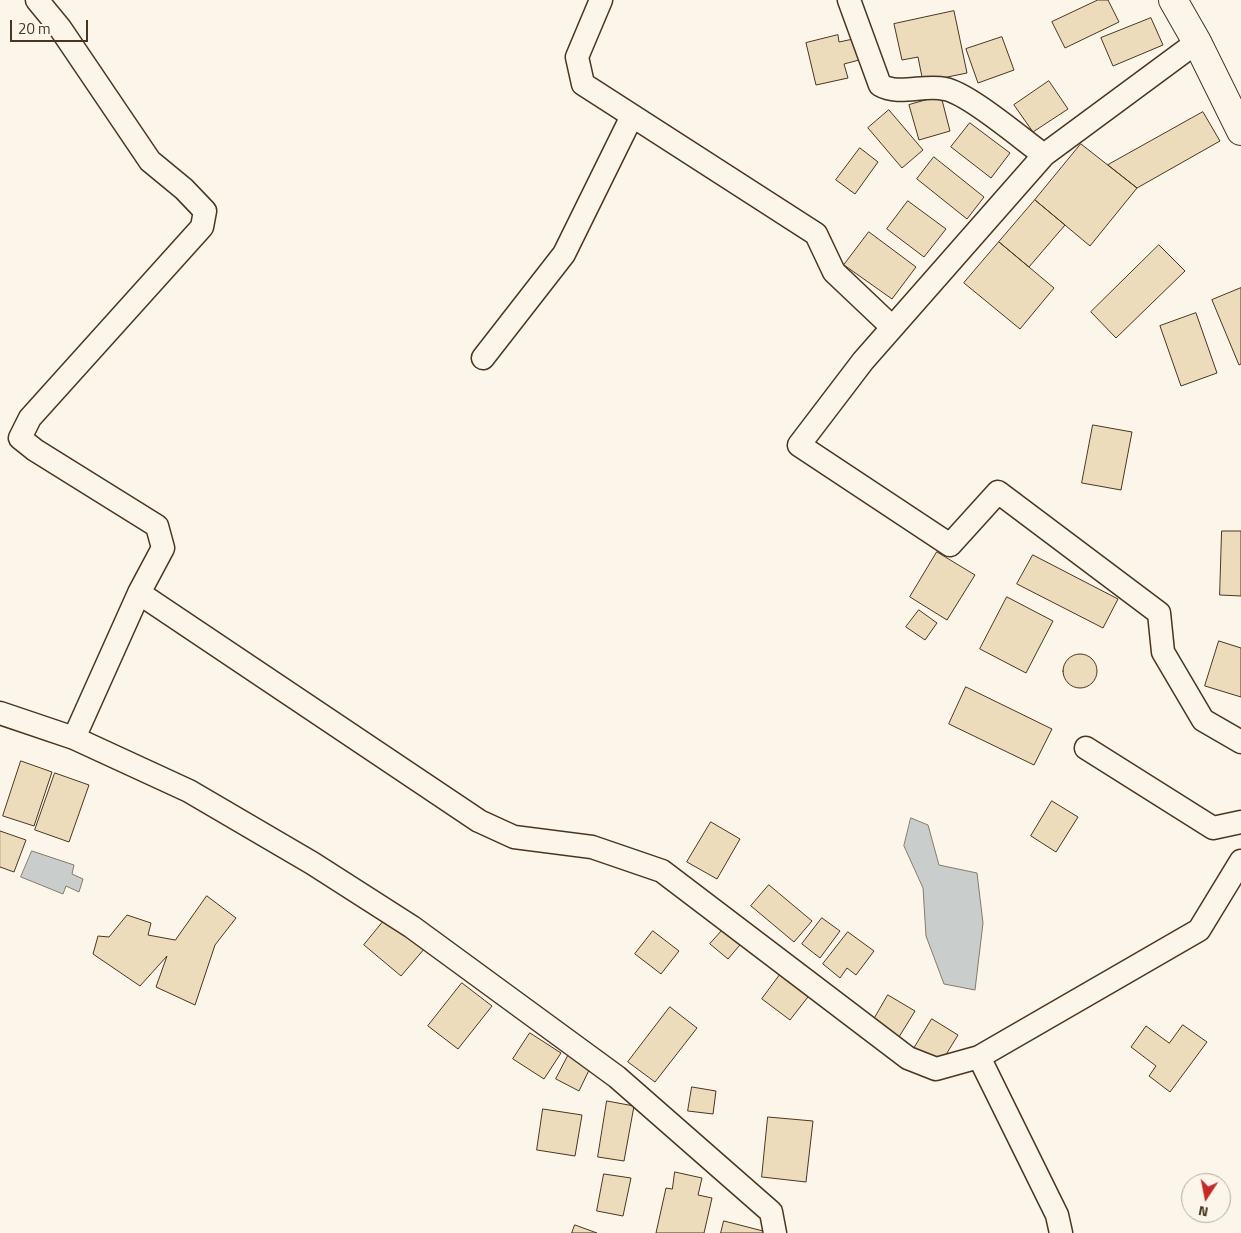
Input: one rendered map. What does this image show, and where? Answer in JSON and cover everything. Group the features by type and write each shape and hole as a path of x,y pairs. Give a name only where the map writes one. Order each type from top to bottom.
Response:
{"highway":[{"path":"1173,0 1197,42 1241,131"}],"street":[{"path":"36,0 60,28 150,161 184,189 205,211 202,227 30,418 20,438 35,450 157,526 163,548 139,593 74,738"},
{"path":"601,0 577,57 583,84 816,234 834,272 892,327"},
{"path":"849,0 880,85 889,90 933,87 947,89 978,106 1044,155"},
{"path":"1197,42 1044,155 862,361 799,444 950,546 998,492 1159,614 1163,652 1202,720 1241,742"},
{"path":"483,358 564,254 632,116"},
{"path":"139,593 479,821 514,837 592,847 662,871 908,1058 936,1069 979,1056 1199,930 1241,861"},
{"path":"0,713 74,738 189,791 312,863 419,933 617,1077 771,1212 775,1233"},
{"path":"1086,748 1213,828 1241,822"},
{"path":"979,1056 1057,1215 1061,1233"}],"shaded area":[{"path":"911,818 928,825 939,865 977,873 983,923 975,990 944,984 926,936 923,888 904,846"},
{"path":"32,851 74,865 72,874 83,879 79,892 66,886 63,894 21,877"}],"building":[{"path":"1098,0 1108,0 1119,22 1065,48 1052,22"},
{"path":"954,11 967,73 923,82 918,57 902,60 894,24"},
{"path":"1151,18 1163,45 1113,66 1101,38"},
{"path":"838,35 839,42 858,38 863,59 844,64 848,78 816,85 806,43"},
{"path":"1002,37 1014,70 978,83 966,49"},
{"path":"1049,81 1068,109 1033,132 1014,105"},
{"path":"941,96 950,131 919,140 909,105"},
{"path":"889,110 923,150 902,168 868,128"},
{"path":"1203,112 1220,141 1137,188 1108,165"},
{"path":"970,123 1010,153 991,178 951,147"},
{"path":"1081,144 1137,188 1090,246 1035,200"},
{"path":"860,148 878,162 855,194 836,180"},
{"path":"934,157 984,197 967,219 917,179"},
{"path":"1035,200 1065,225 1029,267 999,242"},
{"path":"908,201 946,229 924,257 887,229"},
{"path":"869,232 916,267 892,299 844,265"},
{"path":"999,242 1054,288 1020,329 964,283"},
{"path":"1159,245 1185,271 1116,338 1091,312"},
{"path":"1241,288 1241,364 1239,365 1212,300"},
{"path":"1196,313 1217,373 1181,386 1160,326"},
{"path":"1093,425 1132,432 1121,490 1082,483"},
{"path":"1222,531 1241,531 1241,596 1220,595"},
{"path":"937,552 975,575 947,620 910,597"},
{"path":"1033,555 1118,599 1103,628 1017,584"},
{"path":"1007,597 1053,621 1026,673 980,649"},
{"path":"919,610 937,623 925,640 906,627"},
{"path":"1219,641 1241,648 1241,697 1205,686"},
{"path":"1080,654 1092,659 1097,671 1092,683 1080,688 1068,683 1063,671 1068,659"},
{"path":"966,687 1052,729 1034,765 949,724"},
{"path":"21,761 52,772 34,826 3,816"},
{"path":"55,773 89,785 69,842 35,830"},
{"path":"1052,801 1078,817 1056,852 1031,836"},
{"path":"711,822 740,839 717,879 687,862"},
{"path":"0,831 26,840 14,872 0,867"},
{"path":"769,885 812,921 794,942 751,906"},
{"path":"207,896 236,918 215,945 195,1005 156,987 167,956 140,986 93,954 98,936 109,937 127,915 151,923 148,935 175,940"},
{"path":"387,917 425,948 401,976 364,945"},
{"path":"822,918 840,931 820,958 802,944"},
{"path":"728,924 745,939 728,959 710,944"},
{"path":"653,931 679,951 661,974 635,954"},
{"path":"848,932 874,951 856,975 847,968 840,978 823,964"},
{"path":"782,972 811,993 790,1020 762,999"},
{"path":"462,983 492,1006 458,1049 428,1026"},
{"path":"888,995 915,1011 899,1037 873,1021"},
{"path":"670,1007 697,1028 655,1082 628,1062"},
{"path":"932,1019 958,1035 939,1066 913,1050"},
{"path":"1183,1025 1207,1042 1170,1092 1149,1076 1156,1066 1131,1047 1146,1026 1169,1043"},
{"path":"530,1033 561,1053 544,1079 513,1059"},
{"path":"570,1052 592,1064 579,1091 556,1079"},
{"path":"692,1087 716,1091 713,1114 688,1111"},
{"path":"607,1101 634,1106 624,1161 598,1157"},
{"path":"543,1109 582,1115 575,1156 537,1150"},
{"path":"768,1117 813,1121 806,1182 762,1177"},
{"path":"675,1172 702,1178 698,1195 712,1198 704,1233 656,1233 666,1188 672,1189"},
{"path":"604,1174 631,1178 623,1216 597,1211"},
{"path":"724,1221 767,1232 767,1233 721,1233"},
{"path":"575,1225 597,1233 572,1233"}]}
